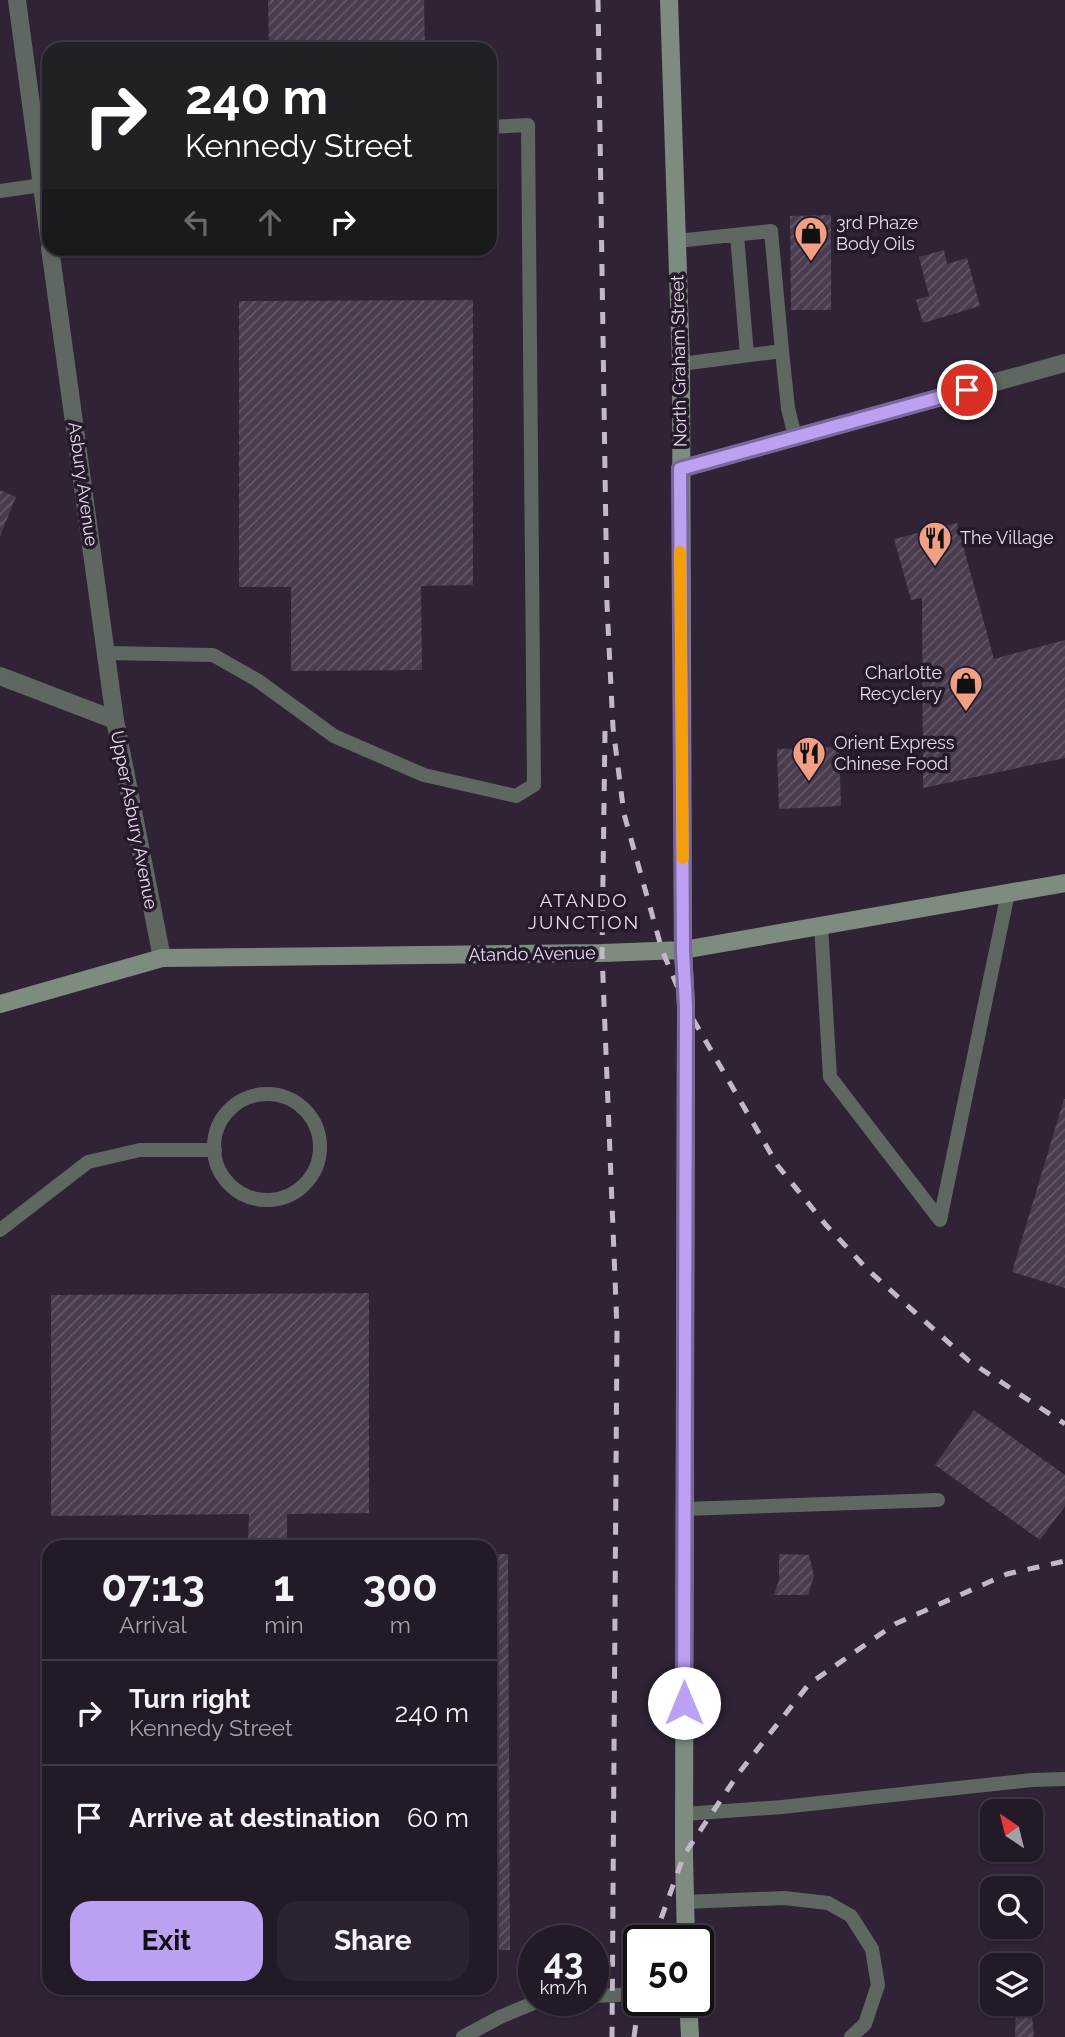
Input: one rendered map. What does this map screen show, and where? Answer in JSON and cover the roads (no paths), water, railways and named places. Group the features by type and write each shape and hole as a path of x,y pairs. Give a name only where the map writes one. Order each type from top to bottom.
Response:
{"main road":[{"name":"North Graham Street","path":"669,0 681,364 683,950 686,1007 686,1925"},
{"name":"Atando Avenue","path":"0,1004 162,958 683,950 1065,883"},
{"path":"689,2016 690,2037"}],"street":[{"path":"17,0 42,159"},
{"name":"Asbury Avenue","path":"51,256 115,720"},
{"path":"680,469 1065,363"},
{"name":"Upper Asbury Avenue","path":"0,676 115,720 162,958"}],"lane":[{"path":"106,653 213,655 257,680 334,737 424,775 516,796 534,785 528,125 497,127"},
{"path":"0,191 42,186"},
{"path":"677,241 771,231 788,408 795,437"},
{"path":"737,235 747,355"},
{"path":"681,364 782,351"},
{"path":"821,925 830,1077 940,1220 1008,893"},
{"path":"275,1094 292,1100 306,1111 316,1125 321,1143 319,1160 312,1176 301,1189 286,1197 269,1200 252,1198 236,1191 224,1179 216,1163 215,1150 217,1128 227,1113 240,1101 257,1095 275,1094"},
{"path":"0,1230 88,1163 140,1150 215,1150"},
{"path":"685,1509 938,1500"},
{"path":"684,1814 1065,1779"},
{"path":"685,1902 784,1898 828,1903 851,1916 872,1949 877,1985 865,2024 851,2037"},
{"path":"463,2037 518,2010"}],"railway":[{"path":"598,0 607,605 613,728 624,814 662,950 686,1007 778,1166 826,1225 868,1270 969,1361 1065,1424"},
{"path":"605,731 602,953 617,1329 612,2037"},
{"path":"659,1925 684,1855 738,1774 809,1684 895,1624 1007,1574 1065,1561"},
{"path":"634,2037 637,2016"}],"place":[{"name":"3rd Phaze Body Oils","path":"811,263"},
{"name":"The Village","path":"935,568"},
{"name":"Charlotte Recyclery","path":"966,713"},
{"name":"Orient Express Chinese Food","path":"809,783"}],"district":[{"name":"ATANDO JUNCTION","path":"584,911"}]}
